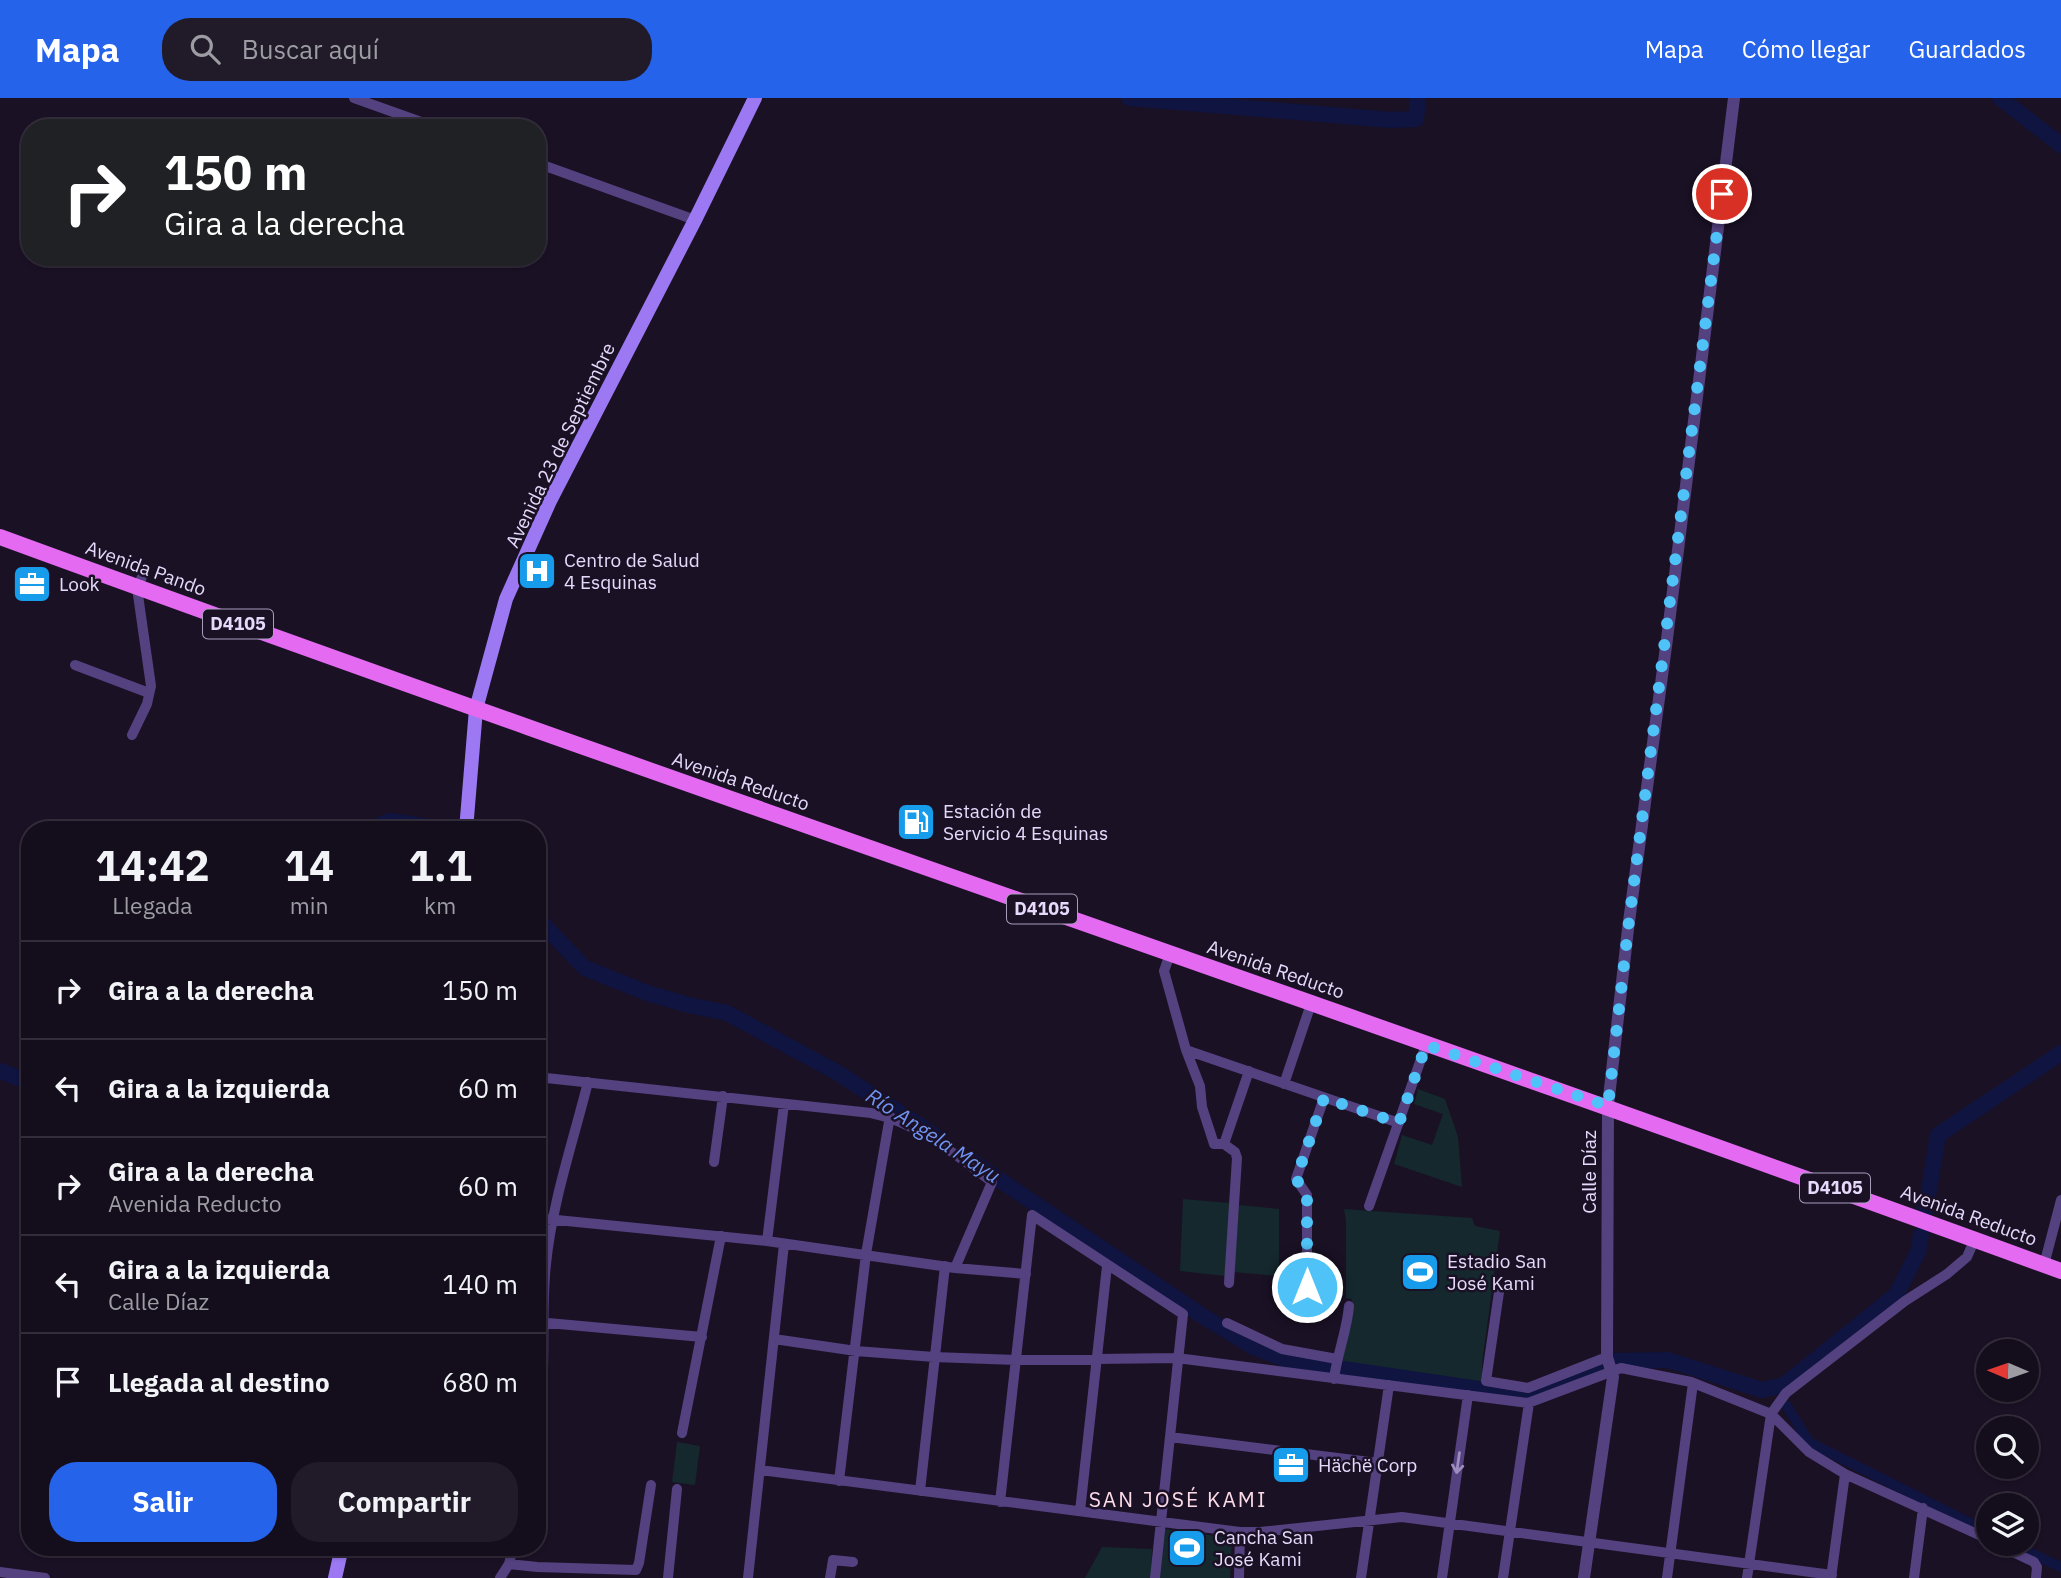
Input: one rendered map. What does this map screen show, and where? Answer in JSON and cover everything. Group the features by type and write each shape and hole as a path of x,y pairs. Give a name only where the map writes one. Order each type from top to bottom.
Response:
{"main road":[{"name":"Avenida 23 de Septiembre","path":"467,821 476,709 506,599 539,526 755,98"},
{"name":"Avenida Pando","path":"0,537 140,582 476,709"},
{"name":"Avenida Reducto","path":"476,709 1426,1045 1608,1106 2061,1271"},
{"path":"335,1578 340,1556"}],"street":[{"path":"354,98 413,119"},
{"name":"Calle Díaz","path":"1584,1578 1613,1377 1608,1357 1608,1106 1628,929 1734,98"},
{"path":"546,166 695,220"},
{"path":"132,735 147,704 151,686 140,582"},
{"path":"75,665 149,693"},
{"path":"1170,954 1164,971 1186,1050 1200,1086 1202,1107 1214,1144 1224,1144 1235,1152 1237,1158 1229,1283"},
{"path":"1284,1084 1311,1004"},
{"path":"1369,1206 1426,1045"},
{"path":"1186,1050 1399,1123"},
{"path":"1224,1144 1249,1071"},
{"path":"546,1078 890,1116 943,1145 992,1182 950,1267 934,1357 920,1491"},
{"path":"546,1265 553,1220 588,1082"},
{"path":"714,1162 723,1096"},
{"path":"1307,1287 1307,1195 1296,1179 1324,1098"},
{"path":"767,1241 784,1104"},
{"path":"839,1481 866,1254 890,1116"},
{"path":"2044,1265 2061,1200"},
{"path":"1000,1502 1032,1215 1182,1314 1155,1578"},
{"path":"546,1219 767,1241 950,1267 1026,1274"},
{"path":"682,1433 721,1236"},
{"path":"1747,1578 1770,1414 1786,1394 1905,1301 1947,1274 1967,1257 1974,1241"},
{"path":"748,1578 784,1244"},
{"path":"1080,1511 1107,1266"},
{"path":"1499,1292 1486,1381 1528,1388 1608,1357"},
{"path":"1334,1379 1347,1328 1349,1306"},
{"path":"546,1322 702,1337"},
{"path":"1227,1323 1282,1349 1337,1359"},
{"path":"774,1339 856,1351 934,1357 1016,1360 1177,1358 1529,1403 1621,1368 1693,1383 1770,1414 1809,1452 1845,1474 1976,1533"},
{"path":"1667,1578 1693,1383"},
{"path":"1361,1578 1389,1385"},
{"path":"1442,1578 1468,1395"},
{"path":"1503,1578 1529,1403"},
{"path":"1171,1437 1378,1463"},
{"path":"760,1470 1240,1532 1402,1517 1831,1576 1845,1474"},
{"path":"509,1563 537,1567 636,1570 651,1485"},
{"path":"668,1578 677,1489"},
{"path":"1914,1578 1923,1508"},
{"path":"1239,1578 1240,1532"},
{"path":"500,1578 511,1556"},
{"path":"2021,1556 2034,1562 2037,1567 2036,1578"},
{"path":"830,1578 833,1560 853,1562"},
{"path":"0,1572 45,1578"}],"shaded area":[{"path":"1418,1089 1445,1099 1458,1137 1462,1187 1394,1164 1402,1135 1432,1145 1443,1114 1414,1104"},
{"path":"1183,1199 1230,1203 1225,1276 1180,1271"},
{"path":"1239,1205 1279,1209 1279,1276 1234,1272"},
{"name":"Estadio San José Kami","path":"1344,1209 1472,1218 1475,1226 1500,1231 1482,1364 1483,1383 1491,1387 1491,1396 1338,1375 1346,1345 1352,1299 1346,1298"},
{"path":"677,1442 700,1446 695,1485 672,1482"},
{"path":"1164,1529 1232,1538 1230,1578 1160,1578"},
{"path":"1102,1547 1152,1549 1151,1578 1085,1578"}],"waterway":[{"path":"1129,98 1391,120 1416,119 1418,98"},
{"path":"2000,98 2061,145"},
{"name":"Río Angela Mayu","path":"546,927 585,968 650,994 727,1013 838,1073 934,1135"},
{"name":"Río Angela Mayu","path":"1926,1208 1938,1135 2061,1053"},
{"name":"Río Angela Mayu","path":"0,1071 21,1079"},
{"name":"Río Angela Mayu","path":"970,1160 1253,1347 1290,1361 1326,1366"},
{"name":"Río Angela Mayu","path":"1615,1361 1668,1360 1762,1390 1784,1385 1896,1295 1918,1252 1921,1235"},
{"name":"Río Angela Mayu","path":"1343,1369 1527,1396 1601,1366"},
{"path":"1786,1405 1809,1442 1976,1526"},
{"path":"2037,1556 2061,1567"}],"place":[{"name":"Centro de Salud 4 Esquinas","path":"537,571"},
{"name":"Look","path":"32,584"},
{"name":"Estación de Servicio 4 Esquinas","path":"916,822"},
{"name":"Estadio San José Kami","path":"1420,1272"},
{"name":"Hächë Corp","path":"1291,1465"},
{"name":"Cancha San José Kami","path":"1187,1548"}],"district":[{"name":"SAN JOSÉ KAMI","path":"1178,1500"}],"route":[{"path":"1307,1287 1307,1195 1296,1179 1324,1098 1399,1123 1426,1045 1608,1106 1628,929 1722,194"}]}
